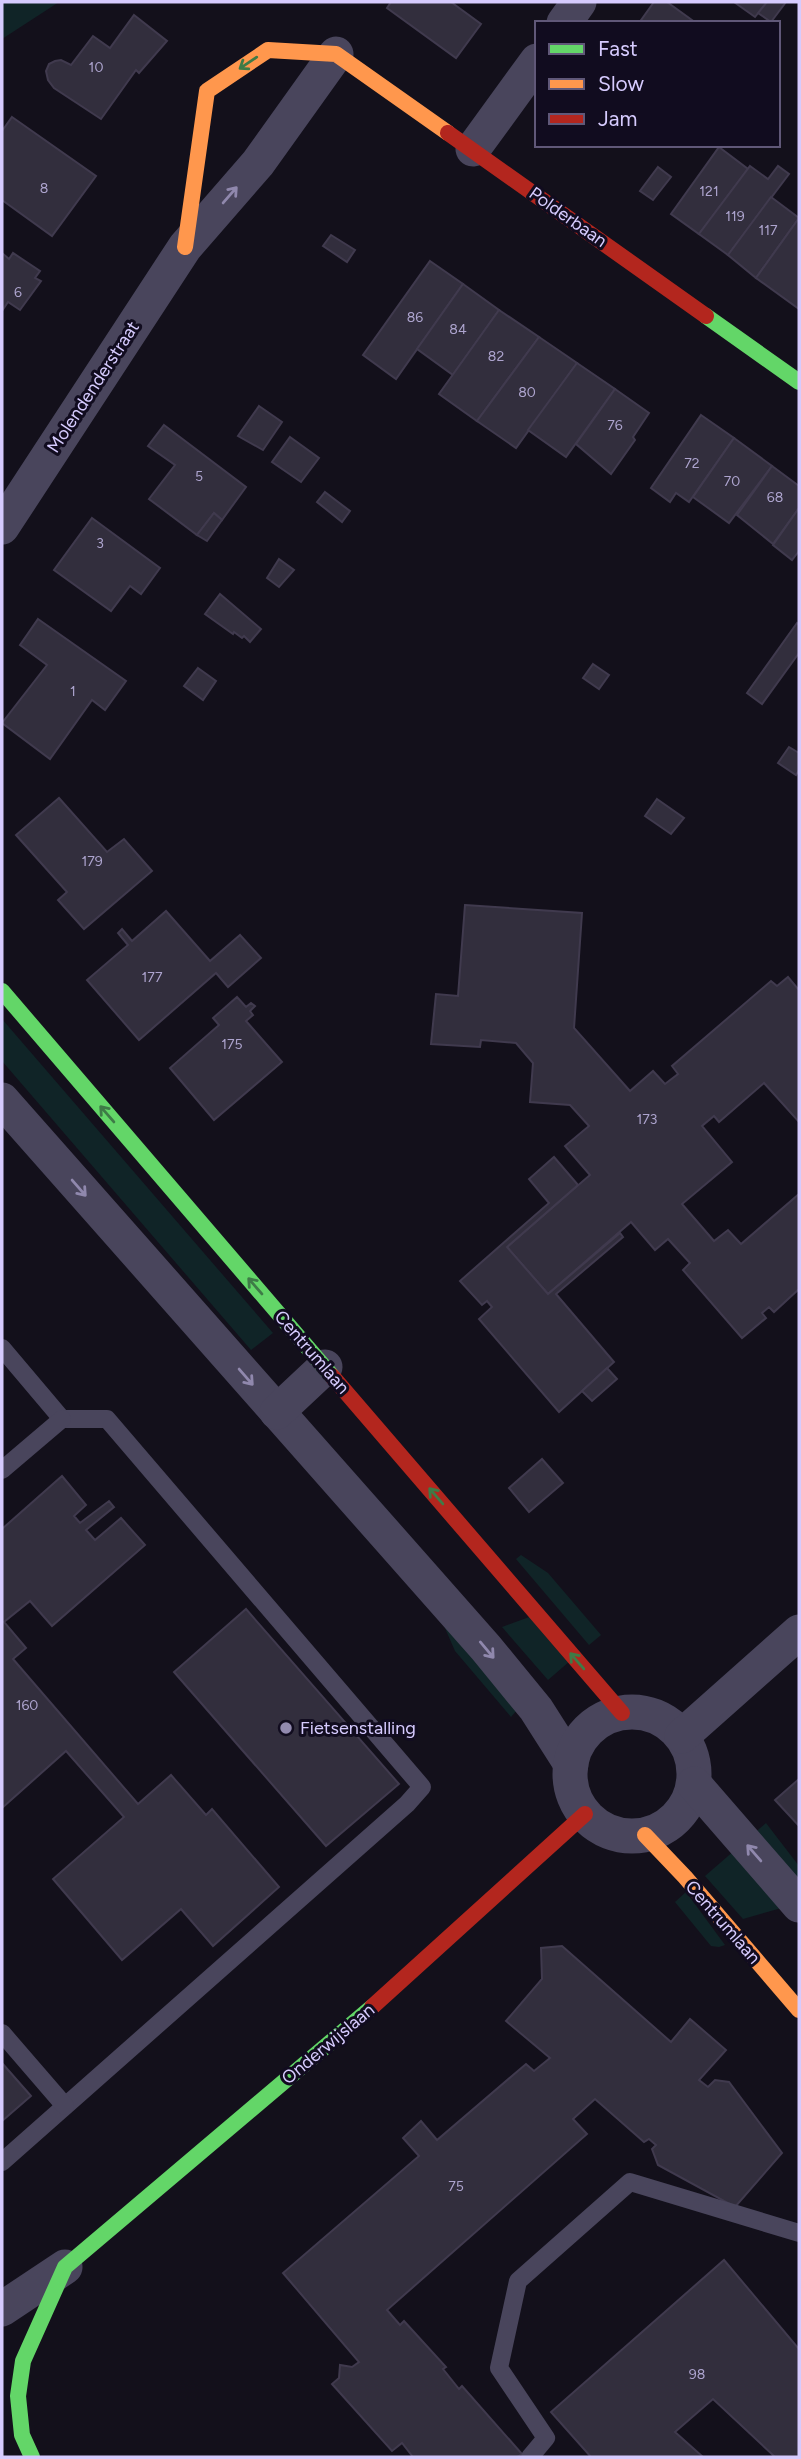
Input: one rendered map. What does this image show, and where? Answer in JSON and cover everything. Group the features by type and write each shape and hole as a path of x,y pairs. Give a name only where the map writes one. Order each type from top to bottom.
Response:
{"street":[{"path":"565,21 579,2"},
{"path":"185,247 207,91 268,50 336,54"},
{"path":"185,247 258,163 336,54"},
{"name":"Polderbaan","path":"336,54 799,382"},
{"path":"473,149 535,64"},
{"name":"Molendenderstraat","path":"2,527 185,247"},
{"name":"Centrumlaan","path":"2,991 622,1713"},
{"path":"2,1100 528,1699 571,1764"},
{"path":"277,1412 325,1367"},
{"path":"682,1736 799,1632"},
{"path":"622,1713 646,1713 664,1720 682,1736 691,1754 694,1784 686,1806 664,1828 645,1835 616,1834 600,1827 585,1814 573,1794 571,1764 577,1746 586,1732 603,1719 622,1713"},
{"path":"694,1784 799,1905"},
{"name":"Onderwijslaan","path":"2,2309 65,2267 378,2002 585,1814"},
{"name":"Centrumlaan","path":"645,1835 685,1877 799,2010"},
{"name":"Onderwijslaan","path":"32,2457 22,2435 18,2396 23,2361 65,2267"}],"lane":[{"path":"2,1348 62,1419"},
{"path":"2,1470 62,1419 107,1419 422,1787 407,1804 2,2162"},
{"path":"2,2033 65,2106"},
{"path":"530,2457 546,2438 499,2368 518,2281 630,2182 799,2233"}],"green space":[{"path":"2,2 59,2 2,39"},
{"path":"2,1019 273,1333 251,1350 2,1061"},
{"path":"521,1555 548,1573 601,1635 589,1645 516,1559"},
{"path":"438,1612 523,1703 511,1717 455,1651"},
{"path":"532,1616 570,1661 548,1680 502,1627"},
{"path":"766,1823 799,1866 799,1887 752,1835"},
{"path":"735,1850 785,1907 743,1919 705,1876"},
{"path":"686,1892 725,1945 711,1946 675,1902"}],"building":[{"path":"391,2 451,2 481,24 456,58 387,8"},
{"path":"654,2 667,2 693,21 640,21"},
{"path":"734,2 767,2 755,17"},
{"path":"767,2 786,2 772,21 758,13"},
{"path":"134,15 167,41 139,73 136,70 101,119 54,88 46,71 49,64 55,61 61,60 71,65 93,36 110,48"},
{"path":"12,117 96,176 52,236 2,200 2,131"},
{"path":"719,147 748,169 699,234 671,214"},
{"path":"750,166 768,179 778,166 789,174 728,255 699,234"},
{"path":"658,167 671,177 653,200 640,191"},
{"path":"771,197 799,218 756,278 728,255"},
{"path":"799,218 799,309 756,278"},
{"path":"331,235 355,250 347,262 323,246"},
{"path":"2,253 9,259 13,253 40,271 35,278 41,281 20,310 8,302 2,311"},
{"path":"430,261 463,284 396,379 363,355"},
{"path":"463,284 499,310 453,375 417,349"},
{"path":"499,310 539,337 477,421 439,394"},
{"path":"539,337 577,363 516,448 477,421"},
{"path":"577,363 615,389 566,457 528,430"},
{"path":"615,389 649,413 633,437 635,440 611,474 576,444"},
{"path":"259,406 282,422 263,450 238,436"},
{"path":"701,415 734,438 689,502 676,493 670,502 651,488"},
{"path":"164,425 246,487 222,520 214,513 197,535 149,499 175,465 148,446"},
{"path":"290,437 319,458 301,482 272,462"},
{"path":"734,438 772,466 729,523 693,497"},
{"path":"772,466 799,486 799,508 773,544 737,515"},
{"path":"325,492 350,511 342,522 317,502"},
{"path":"799,508 799,551 792,560 773,545"},
{"path":"214,513 222,520 207,541 197,535"},
{"path":"92,518 160,568 141,594 130,586 111,611 54,570"},
{"path":"279,559 294,570 279,587 267,578"},
{"path":"220,594 261,629 250,642 244,636 242,638 234,632 233,634 205,614"},
{"path":"38,619 126,681 105,710 92,700 50,759 2,723 47,665 20,645"},
{"path":"797,623 799,653 762,704 747,693"},
{"path":"593,664 609,675 599,689 583,678"},
{"path":"198,668 216,681 203,700 184,686"},
{"path":"789,747 799,753 799,770 796,775 778,763"},
{"path":"59,798 107,852 124,839 152,871 84,929 58,900 67,892 16,835"},
{"path":"657,799 684,818 671,834 645,816"},
{"path":"465,905 582,913 574,1028 630,1091 653,1071 665,1084 678,1074 672,1066 771,981 777,986 788,977 799,990 799,1122 764,1083 719,1122 714,1116 702,1126 732,1162 682,1204 714,1241 728,1230 741,1244 799,1194 799,1289 774,1312 769,1307 762,1313 766,1318 742,1338 683,1270 690,1263 668,1239 655,1250 631,1222 548,1294 507,1247 590,1175 565,1146 589,1126 570,1105 530,1102 533,1063 516,1043 481,1040 480,1047 431,1044 436,994 458,996"},
{"path":"166,911 210,961 240,935 261,958 228,987 216,973 139,1040 87,980 128,945 118,933 122,929 132,941"},
{"path":"237,997 246,1007 251,1003 255,1006 250,1011 253,1015 246,1021 282,1062 214,1120 170,1068 219,1025 213,1018"},
{"path":"554,1157 578,1185 507,1247 548,1294 620,1233 623,1237 556,1294 614,1362 559,1412 479,1319 492,1307 487,1301 482,1305 460,1281 549,1203 529,1179"},
{"path":"607,1368 617,1379 592,1401 582,1391"},
{"path":"542,1459 563,1483 529,1512 509,1488"},
{"path":"62,1476 86,1505 74,1516 80,1523 109,1501 114,1507 86,1530 95,1540 121,1518 145,1545 52,1626 30,1601 4,1622 26,1648 13,1659 138,1804 171,1775 206,1815 212,1809 279,1887 213,1946 181,1909 122,1960 53,1879 124,1817 66,1751 2,1808 2,1529"},
{"name":"Fietsenstalling","path":"246,1609 399,1784 326,1846 174,1672"},
{"path":"799,1779 799,1826 775,1800"},
{"path":"562,1946 671,2042 690,2019 726,2050 699,2080 708,2087 715,2080 729,2082 782,2153 735,2207 658,2165 652,2149 656,2145 649,2139 644,2142 595,2099 573,2119 587,2134 387,2310 400,2325 404,2321 446,2367 443,2369 459,2389 462,2386 522,2454 517,2457 413,2457 402,2443 392,2451 332,2384 339,2378 340,2365 352,2367 359,2362 283,2273 419,2156 403,2138 421,2121 437,2140 526,2064 534,2071 550,2058 506,2021 542,1979 541,1948"},
{"path":"2,2063 31,2096 2,2121"},
{"path":"724,2260 799,2349 799,2457 775,2457 713,2399 675,2432 703,2457 591,2457 551,2412"}],"traffic: fast":[{"path":"706,316 799,382"},
{"path":"2,991 332,1376"},
{"path":"32,2457 22,2435 18,2396 23,2361 65,2267 372,2007"}],"traffic: slow":[{"path":"185,247 207,91 268,50 336,54 448,133"},
{"path":"645,1835 685,1877 799,2010"}],"traffic: jam":[{"path":"448,133 706,316"},
{"path":"332,1376 622,1713"},
{"path":"372,2007 585,1814"}],"place":[{"name":"Fietsenstalling","path":"286,1728"}]}
